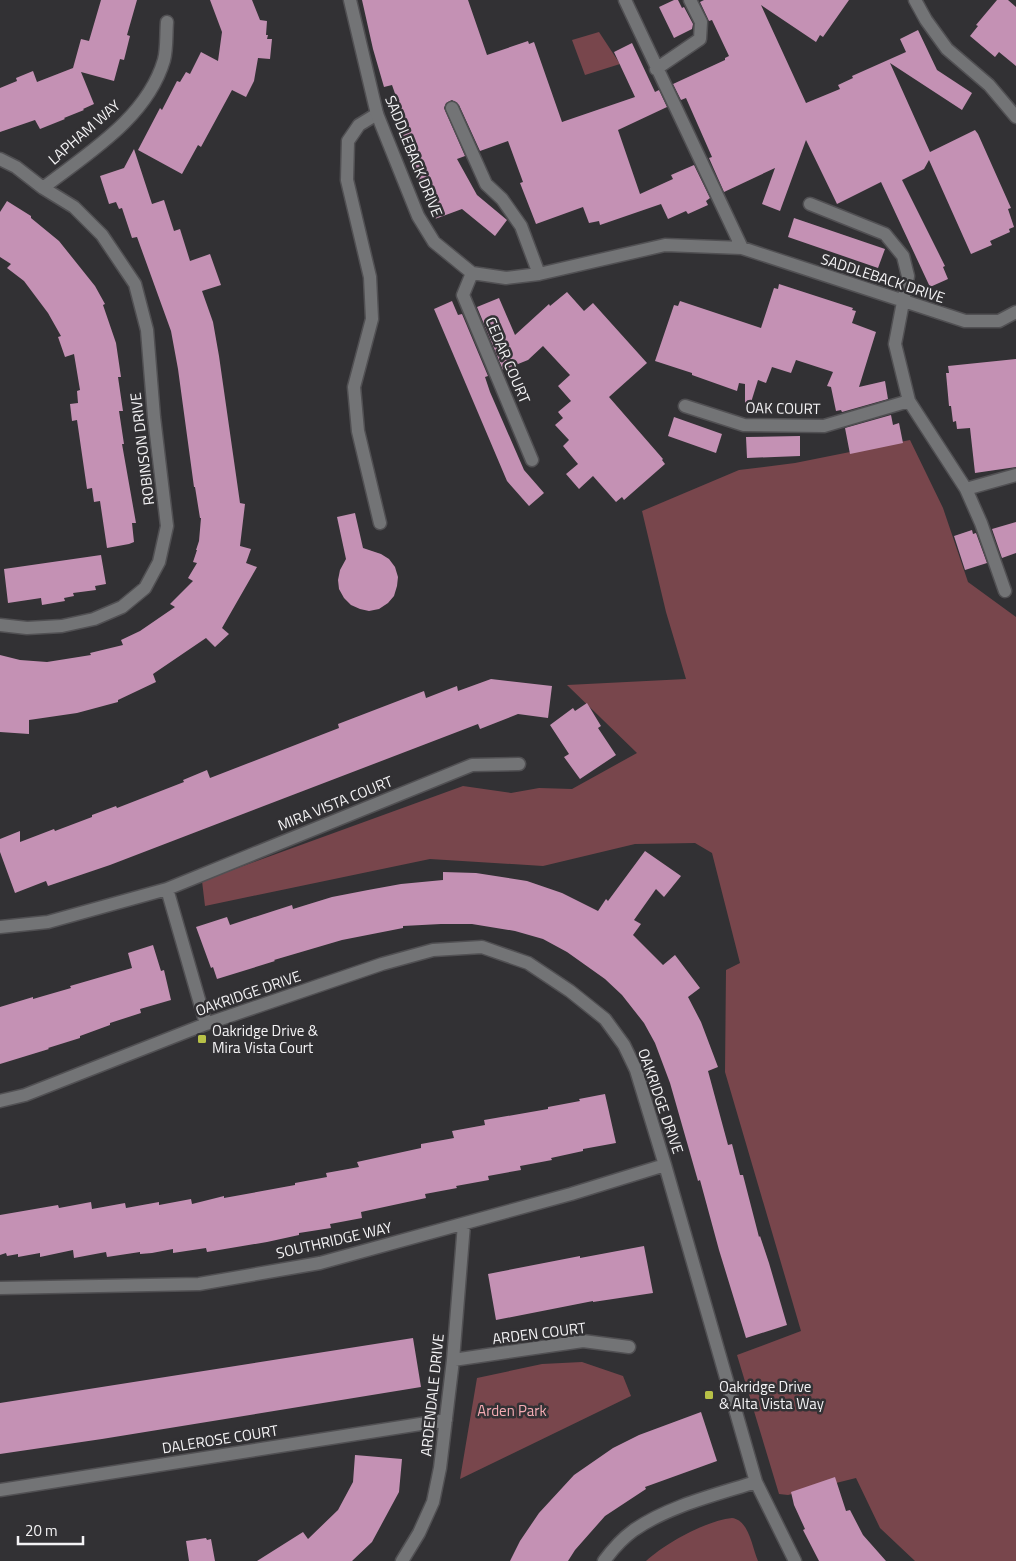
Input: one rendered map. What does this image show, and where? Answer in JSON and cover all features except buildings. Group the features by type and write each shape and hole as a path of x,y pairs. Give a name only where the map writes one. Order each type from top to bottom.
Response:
{"street":[{"name":"SADDLEBACK DRIVE","path":"350,0 377,114 418,216 434,242 472,273 506,278 538,274 665,245 742,248 965,322 999,321 1016,312"},
{"path":"625,0 656,70 742,248"},
{"path":"656,70 700,39 701,22 690,0"},
{"path":"915,0 926,20 947,49 989,86 1016,117"},
{"name":"LAPHAM WAY","path":"44,188 115,132 148,96 164,60 167,22"},
{"path":"452,108 486,184 502,199 521,226 538,274"},
{"path":"377,114 359,125 348,141 346,180 370,277 372,320 354,387 358,431 380,523"},
{"path":"0,159 16,167 44,188"},
{"name":"ROBINSON DRIVE","path":"0,625 28,628 62,626 94,619 122,607 145,588 159,562 167,526 154,417 147,330 135,284 102,235 74,206 44,188"},
{"path":"810,204 885,234 903,256 908,276 896,344 909,401 966,489 981,523 1005,591"},
{"name":"CEDAR COURT","path":"472,273 463,295 532,460"},
{"name":"OAK COURT","path":"685,406 744,424 824,426 909,401"},
{"path":"966,489 1016,475"},
{"name":"MIRA VISTA COURT","path":"0,927 48,922 168,888 472,765 519,764"},
{"path":"168,888 206,1024"},
{"name":"OAKRIDGE DRIVE","path":"0,1100 25,1095 206,1024 382,964 433,950 482,947 528,963 570,991 605,1019 624,1045 636,1070 756,1482 795,1561"},
{"name":"SOUTHRIDGE WAY","path":"0,1288 199,1284 320,1263 571,1194 665,1165"},
{"name":"ARDENDALE DRIVE","path":"402,1561 419,1533 433,1502 440,1468 453,1360 464,1224"},
{"name":"ARDEN COURT","path":"453,1360 582,1341 629,1347"},
{"name":"DALEROSE COURT","path":"0,1490 446,1420"},
{"path":"604,1561 633,1531 663,1514 756,1482"}],"green space":[{"path":"599,32 620,64 585,75 572,40"},
{"path":"910,440 943,508 968,582 1016,617 1016,1561 915,1561 880,1528 856,1478 788,1495 779,1494 737,1355 801,1331 725,1072 726,970 740,963 712,853 695,843 635,844 543,866 430,859 205,906 202,881 463,786 511,793 539,788 572,789 637,753 567,685 686,679 666,612 642,511 739,470 795,463"},
{"name":"Arden Park","path":"582,1362 623,1376 631,1396 460,1479 477,1378 542,1364"},
{"path":"732,1518 738,1520 746,1529 758,1561 646,1561 664,1547 698,1528"}],"place":[{"name":"Oakridge Drive & Mira Vista Court","path":"202,1039"},
{"name":"Oakridge Drive & Alta Vista Way","path":"709,1395"}]}
